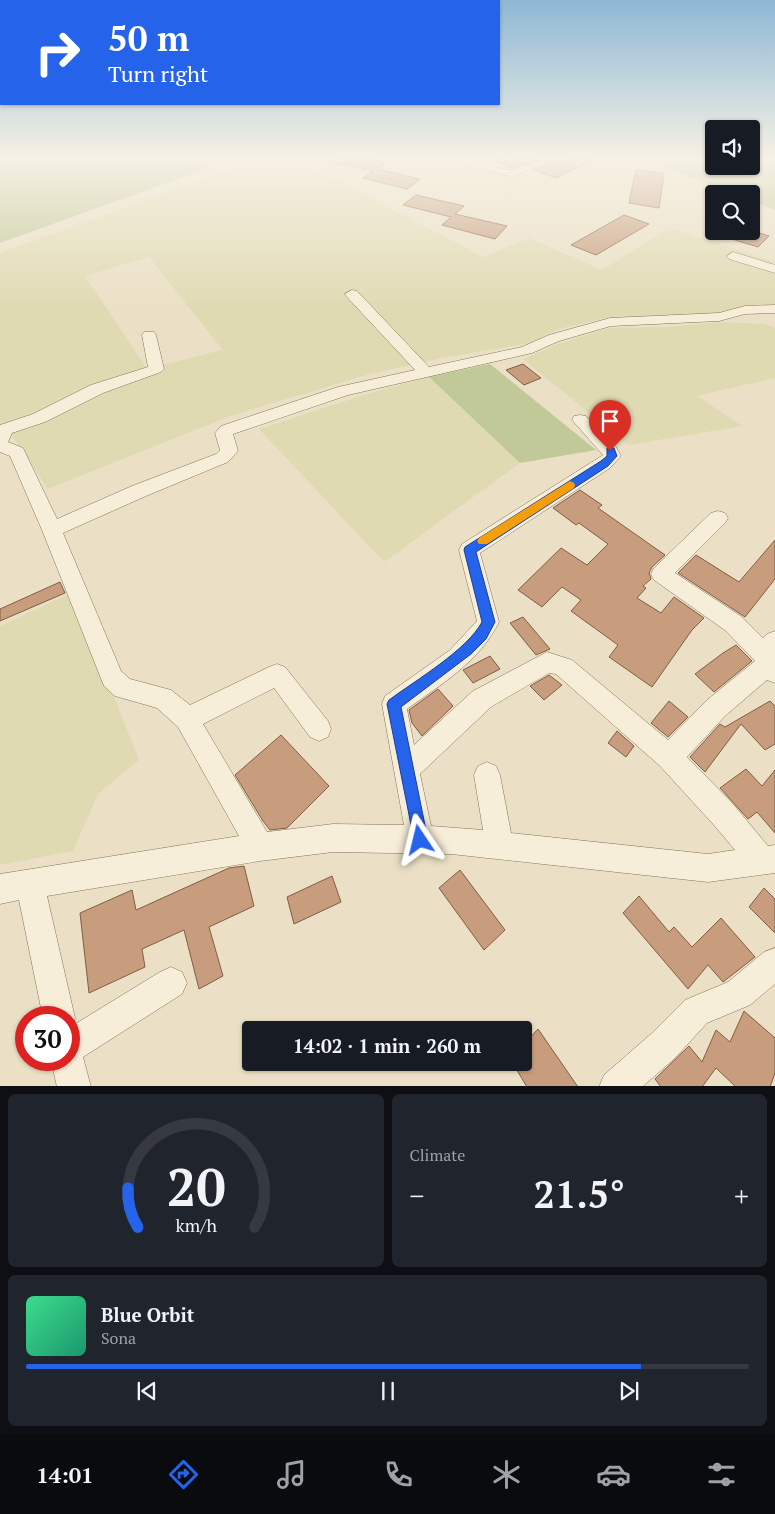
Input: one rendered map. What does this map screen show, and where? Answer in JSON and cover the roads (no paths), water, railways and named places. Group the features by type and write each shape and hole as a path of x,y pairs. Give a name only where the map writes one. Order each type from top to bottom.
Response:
{"street":[{"path":"733,256 775,270"},
{"path":"352,294 426,373"},
{"path":"52,530 139,491 222,458 229,451 224,438 224,433 227,430 344,391 527,350 554,338 610,322 719,317 745,310 775,309"},
{"path":"0,441 5,429 39,418 97,389 156,369 149,335"},
{"path":"420,840 394,704 466,650 482,635 488,622 469,550 604,464 612,456 610,451 580,420"},
{"path":"0,446 16,452 52,530 112,678 123,688 163,698 187,719 260,847"},
{"path":"670,757 716,708 770,658 734,624 661,574 718,518"},
{"path":"407,769 482,699 547,662 555,662 564,667 670,757 769,861"},
{"path":"187,719 277,675 319,729"},
{"path":"487,775 500,846"},
{"path":"0,889 260,847 333,838 451,840 708,868 769,861"},
{"path":"30,884 55,1006"},
{"path":"616,1086 663,1046 696,1011 739,994 775,963"},
{"path":"80,1040 171,983"},
{"path":"71,1071 74,1086"}]}
